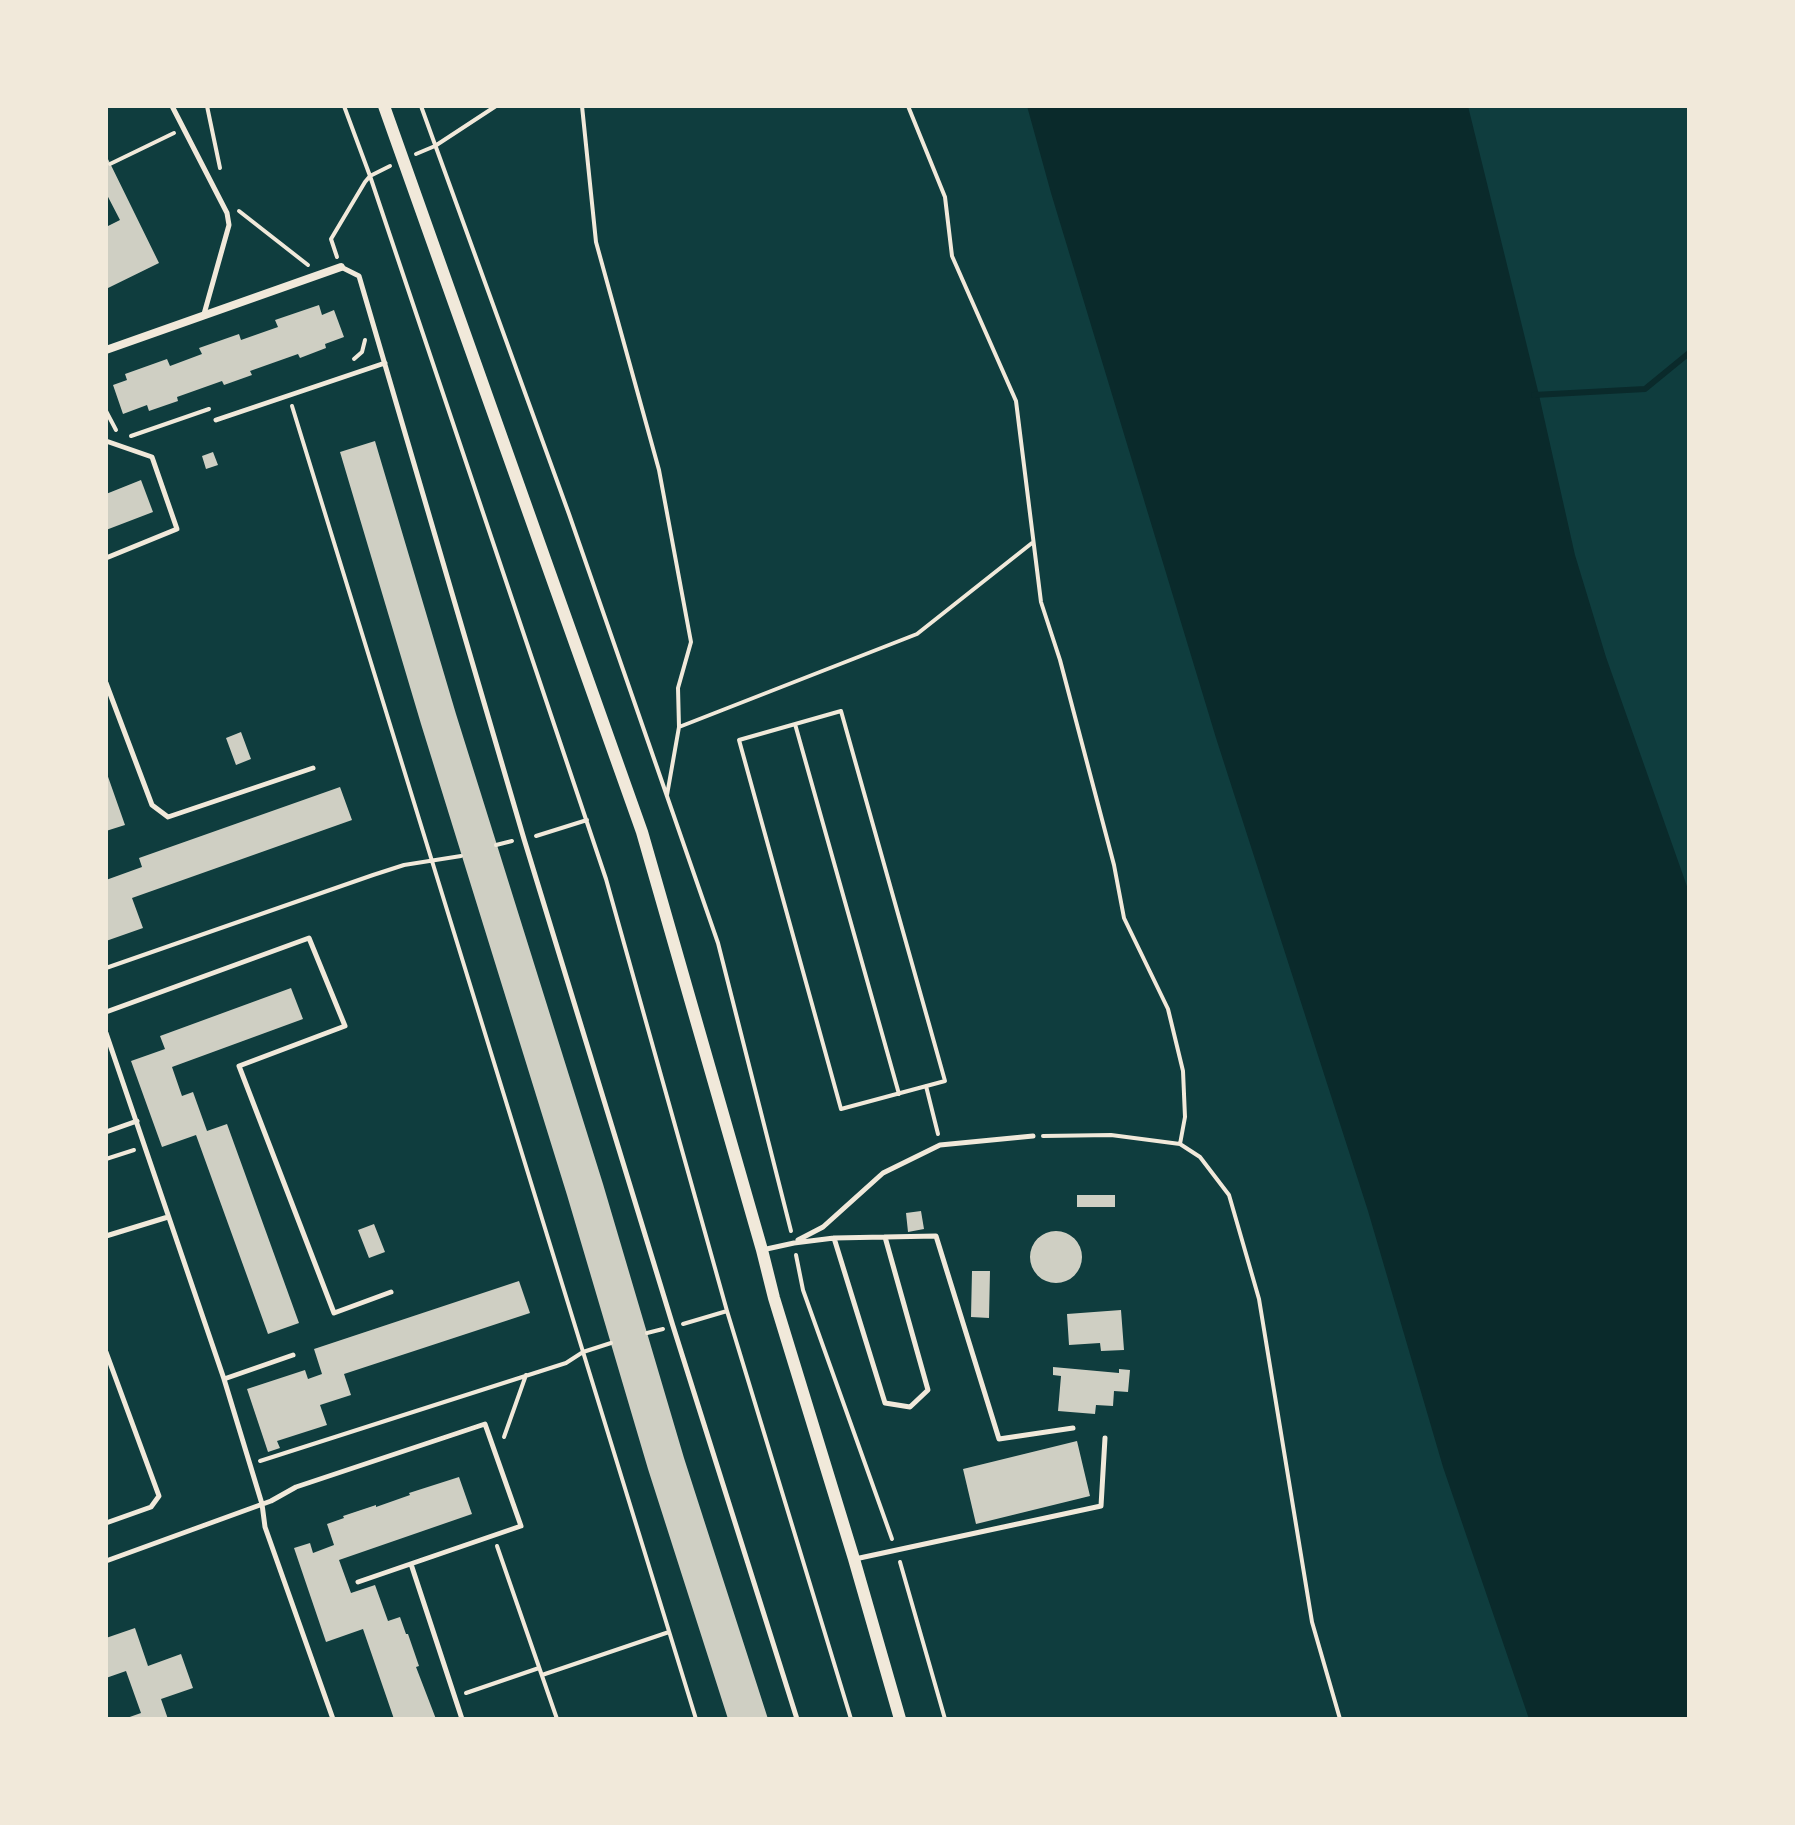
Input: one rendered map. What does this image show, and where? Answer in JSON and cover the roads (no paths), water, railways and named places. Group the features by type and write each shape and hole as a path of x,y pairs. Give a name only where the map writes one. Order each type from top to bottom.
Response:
{"street":[{"path":"384,106 642,832 774,1298 900,1719"},
{"path":"106,350 341,267"}],"lane":[{"path":"172,106 227,213 229,225 204,314"},
{"path":"341,267 359,276 524,839 797,1719"},
{"path":"216,420 385,363"},
{"path":"106,441 152,457 177,529 106,558"},
{"path":"106,683 152,805 168,817 313,768"},
{"path":"106,1012 309,938 345,1026 239,1066 334,1313 391,1292"},
{"path":"106,1033 224,1379 262,1504 265,1527 333,1719"},
{"path":"106,1132 137,1121"},
{"path":"794,1243 823,1227 883,1173 940,1145 1033,1136"},
{"path":"106,1236 168,1217"},
{"path":"762,1250 834,1238 936,1236 999,1439 1073,1428"},
{"path":"834,1238 885,1403 910,1407 928,1390 885,1237"},
{"path":"106,1352 159,1496 151,1507 106,1523"},
{"path":"224,1379 293,1355"},
{"path":"106,1561 262,1504 296,1487 485,1424 521,1526 358,1582"},
{"path":"854,1559 1101,1506 1105,1438"},
{"path":"411,1564 462,1719"}],"water":[{"path":"1027,106 1468,106 1575,555 1606,657 1689,892 1689,1719 1529,1719 1443,1467 1368,1211 1216,738"}],"waterway":[{"path":"1534,395 1645,389 1689,353"}]}
